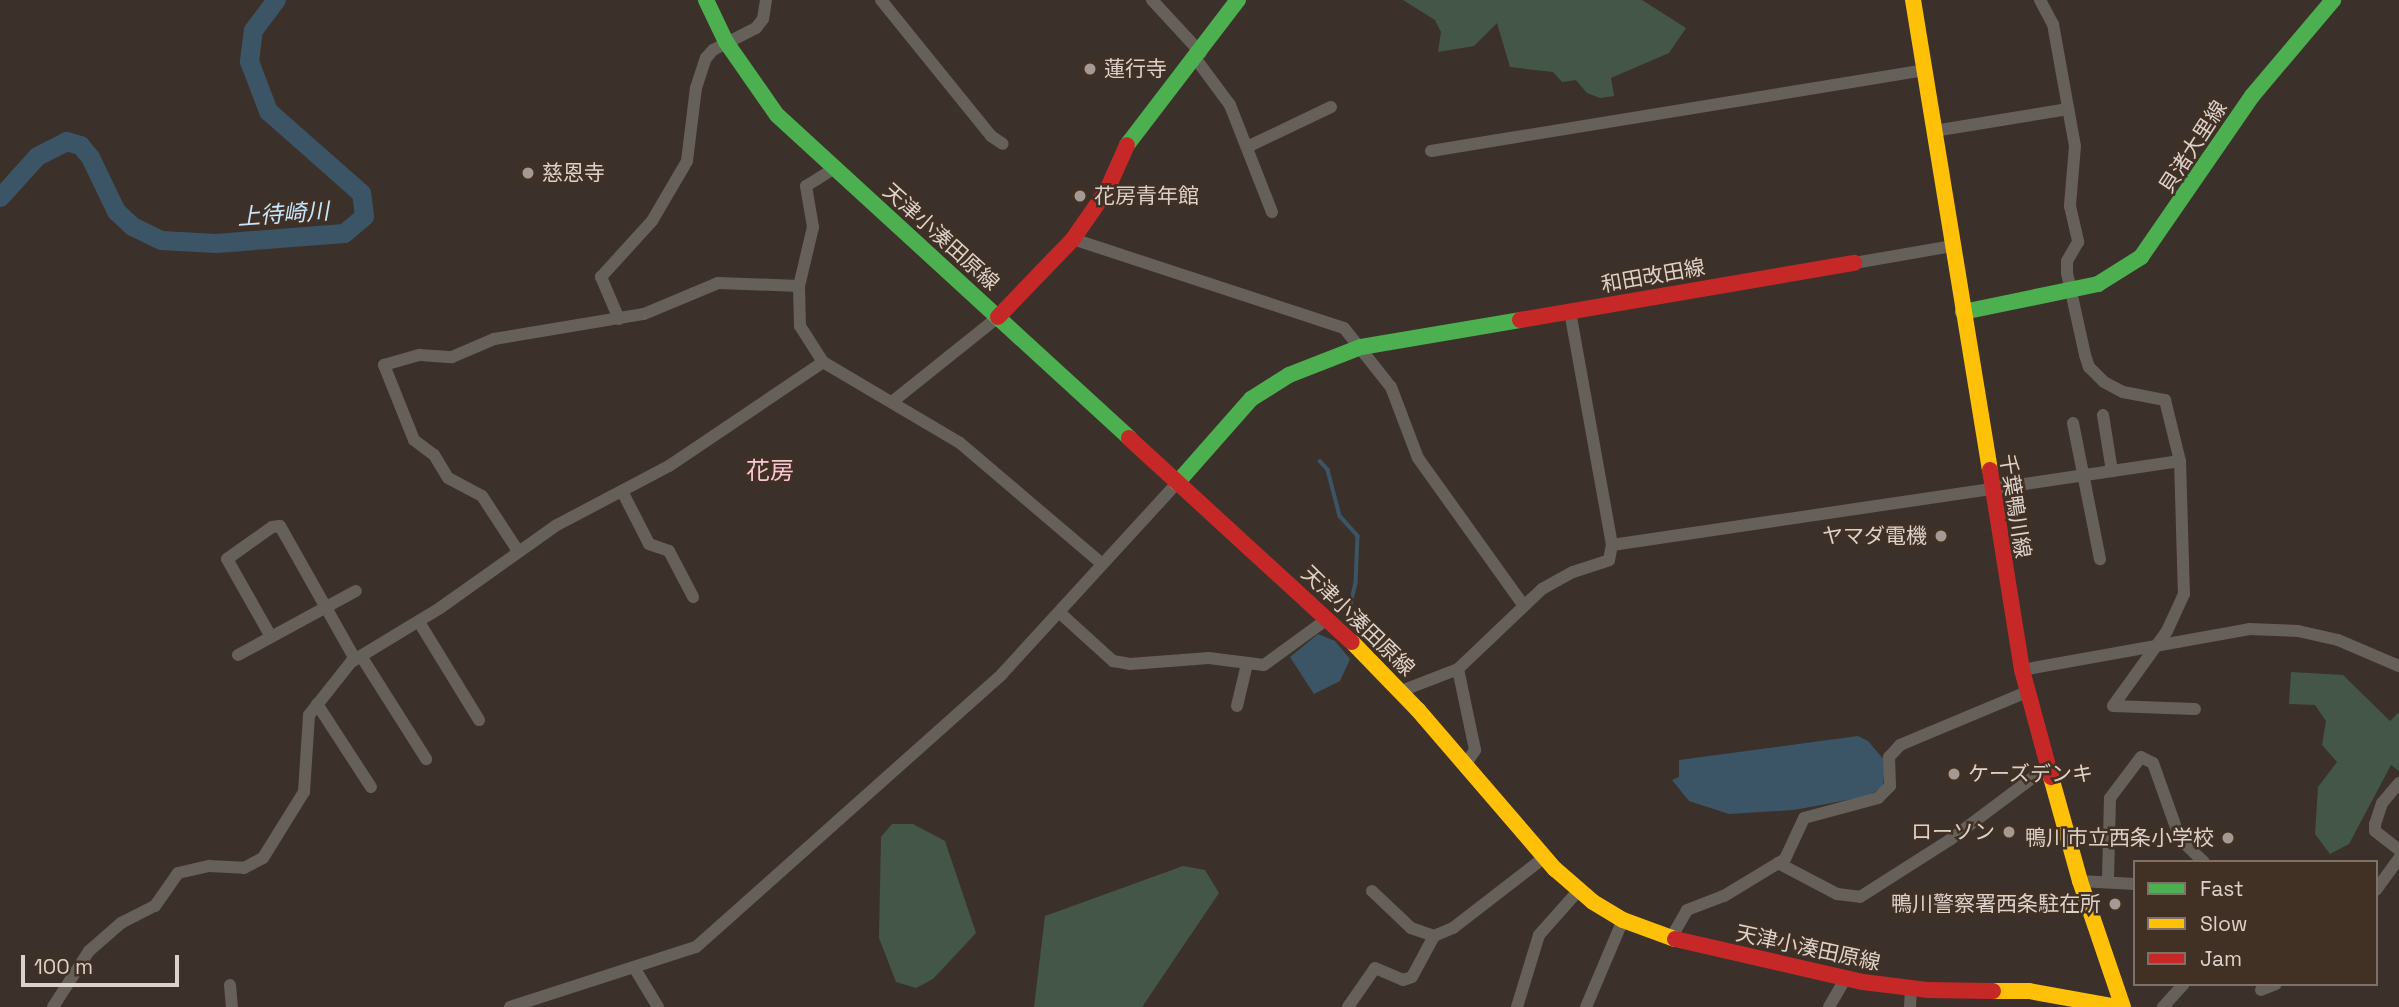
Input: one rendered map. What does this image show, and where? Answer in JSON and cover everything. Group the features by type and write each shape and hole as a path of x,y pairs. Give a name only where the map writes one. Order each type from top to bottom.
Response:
{"main road":[{"name":"天津小湊田原線","path":"706,0 726,42 767,103 1401,691 1545,858 1578,891 1623,920 1671,939 1846,978 1910,989 2029,991 2117,1007"},
{"path":"998,317 1073,239 1107,190 1128,142 1199,56 1238,0"},
{"name":"千葉鴨川線","path":"1913,0 2022,670 2080,881 2123,1007"},
{"name":"貝渚大里線","path":"1963,312 2098,284 2141,257 2252,96 2333,0"},
{"name":"和田改田線","path":"1177,483 1251,399 1289,375 1361,346 1854,263"}],"street":[{"path":"619,319 600,277 666,203 687,161 696,88 706,58 726,42 756,28 763,19 766,0"},
{"path":"881,0 991,136 1003,144"},
{"path":"1152,0 1199,56 1230,105 1272,212"},
{"path":"2040,0 2053,24 2076,161 2070,205 2078,242 2067,261 2070,291 2089,367 2096,377 2123,392 2165,400 2180,461 2184,594 2158,643 2113,706 2195,709"},
{"path":"1431,151 1924,70"},
{"path":"1247,147 1331,107"},
{"path":"1934,131 2068,109"},
{"path":"835,168 806,186 813,227 799,286 800,326 823,362 960,443 1101,563"},
{"path":"1073,239 1344,328 1391,387 1418,458 1524,606"},
{"name":"和田改田線","path":"1854,263 1952,246"},
{"path":"518,551 482,496 448,478 434,455 414,440 384,365 419,355 452,357 494,339 644,314 718,283 799,286"},
{"path":"1401,691 1458,669 1524,606 1573,572 1609,560 1612,545 1570,311"},
{"path":"892,402 998,317"},
{"path":"53,1007 89,951 121,923 155,906 178,873 209,866 244,868 263,858 304,792 309,715 358,658 419,622 518,551 669,466 823,362"},
{"path":"2103,415 2112,471"},
{"path":"2073,423 2100,559"},
{"path":"1612,545 2180,461"},
{"path":"514,1006 635,969 696,947 1002,674 1177,483"},
{"path":"622,491 649,544 669,551 693,597"},
{"path":"271,635 227,559 272,527 280,526 358,658 426,759"},
{"path":"238,655 325,605 356,591"},
{"path":"1060,613 1113,660 1130,664 1209,658 1264,666 1327,620"},
{"path":"419,622 479,720"},
{"path":"2022,670 2158,643 2249,629 2298,631 2338,640 2399,666"},
{"path":"1237,706 1247,664"},
{"path":"1458,669 1475,750 1466,764"},
{"path":"1671,939 1687,910 1724,896 1778,863 1789,853 1804,818 1863,803 1884,792 1890,786 1891,751 1951,720 2027,692"},
{"path":"317,704 370,788"},
{"path":"2108,879 2110,798 2141,757 2153,762 2179,839 2202,860"},
{"path":"1778,863 1837,894 1860,897 1951,839 2047,767"},
{"path":"2399,783 2382,803 2375,831 2399,850"},
{"path":"1348,1007 1374,968 1403,980 1412,977 1434,936 1453,928 1545,858"},
{"path":"2378,887 2399,858"},
{"path":"2080,881 2108,879 2133,884"},
{"path":"1372,891 1411,928 1434,936"},
{"path":"1517,1007 1539,935 1578,891"},
{"path":"1586,1007 1623,920"},
{"path":"635,969 658,1007"},
{"path":"1829,1007 1846,978"},
{"path":"230,985 233,1007"},
{"path":"2162,1007 2182,986"},
{"path":"2261,990 2271,986"},
{"path":"1910,989 1910,1007"}],"green space":[{"path":"1403,0 1642,0 1686,28 1669,53 1611,78 1614,96 1600,98 1587,93 1576,80 1562,82 1553,72 1510,67 1497,23 1474,46 1438,52 1441,32 1435,20"},
{"path":"2291,672 2343,675 2390,721 2399,712 2399,771 2391,765 2349,844 2330,854 2315,834 2318,787 2337,762 2322,745 2326,721 2315,705 2289,704"},
{"path":"892,824 913,824 945,841 976,933 933,979 916,988 896,982 879,938 881,837"},
{"path":"1183,866 1205,870 1219,893 1142,1007 1034,1007 1045,916"}],"water":[{"path":"1318,634 1335,641 1350,659 1340,681 1314,694 1290,657"},
{"path":"1858,736 1868,741 1885,761 1883,786 1869,796 1794,810 1729,814 1689,801 1672,780 1679,777 1679,760"}],"waterway":[{"name":"上待崎川","path":"0,197 37,156 66,141 80,145 90,157 116,211 132,226 161,240 216,243 344,233 364,216 361,193 268,111 249,61 253,30 276,0"},
{"path":"1320,461 1328,470 1340,516 1358,536 1356,583 1349,614"}],"traffic: fast":[{"path":"706,0 726,42 777,115 1129,438"},
{"path":"1127,145 1238,0"},
{"path":"1963,312 2098,284 2141,257 2252,96 2333,0"},
{"path":"1177,483 1251,399 1289,375 1361,347 1520,320"}],"traffic: slow":[{"path":"1913,0 1990,470"},
{"path":"1352,642 1418,710 1555,869 1593,902 1623,920 1675,939"},
{"path":"2051,777 2080,881 2123,1007"},
{"path":"1993,991 2029,991 2117,1007"}],"traffic: jam":[{"path":"998,317 1073,239 1107,190 1127,145"},
{"path":"1520,320 1854,263"},
{"path":"1129,438 1352,642"},
{"path":"1990,470 2022,670 2051,777"},
{"path":"1675,939 1863,982 1927,990 1993,991"}],"place":[{"name":"蓮行寺","path":"1090,69"},
{"name":"慈恩寺","path":"528,173"},
{"name":"花房青年館","path":"1080,196"},
{"name":"ヤマダ電機","path":"1941,536"},
{"name":"ケーズデンキ","path":"1954,774"},
{"name":"ローソン","path":"2009,832"},
{"name":"鴨川市立西条小学校","path":"2228,838"},
{"name":"鴨川警察署西条駐在所","path":"2115,904"}],"district":[{"name":"花房","path":"770,471"}]}
